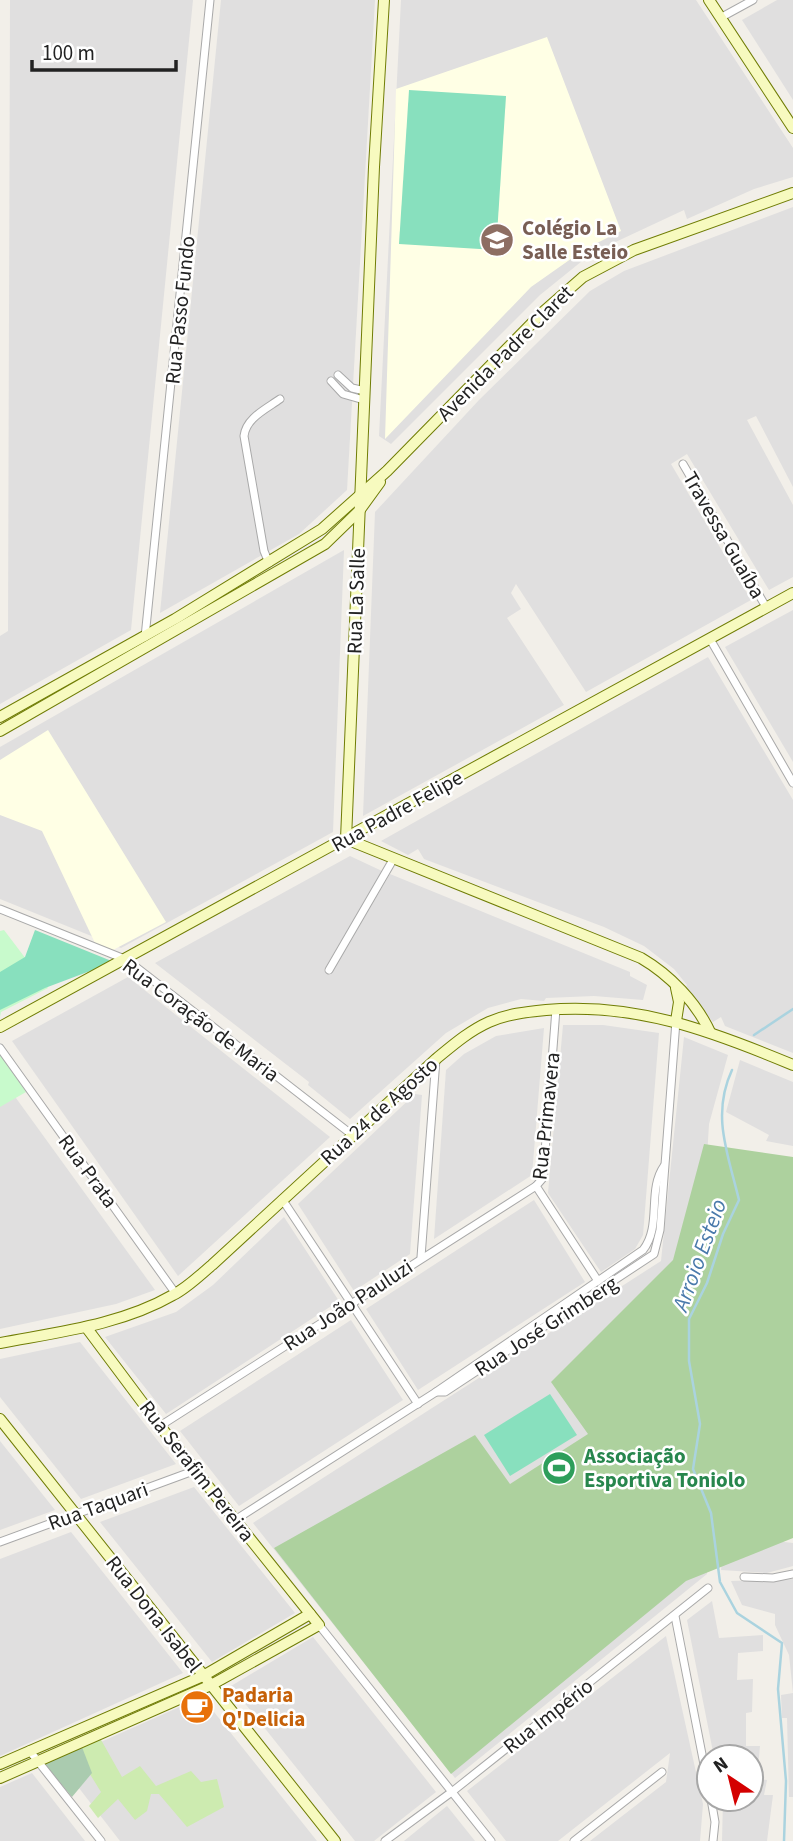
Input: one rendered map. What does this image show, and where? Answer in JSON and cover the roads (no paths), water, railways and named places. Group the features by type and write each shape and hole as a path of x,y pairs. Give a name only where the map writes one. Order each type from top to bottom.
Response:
{"street":[{"name":"Rua Passo Fundo","path":"153,636 149,619 210,0"},
{"name":"Rua La Salle","path":"346,839 384,0"},
{"path":"709,0 793,128"},
{"path":"720,18 753,0"},
{"name":"Avenida Padre Claret","path":"0,731 323,529 387,471 543,312 583,276 634,250 793,193"},
{"path":"338,375 365,396"},
{"path":"331,381 343,394 365,396"},
{"path":"269,563 264,551 244,436 245,426 280,399"},
{"name":"Travessa Guaíba","path":"682,464 766,607"},
{"name":"Avenida Padre Claret","path":"0,717 121,656 146,648 153,636 325,544 359,511 387,471"},
{"name":"Rua Padre Felipe","path":"0,1027 127,960 793,593"},
{"path":"710,639 793,783"},
{"path":"346,839 641,958 676,988 702,1016 710,1032"},
{"path":"329,970 394,858"},
{"name":"Rua Coração de Maria","path":"0,909 127,960 352,1134"},
{"path":"664,1166 679,1002 676,988"},
{"name":"Rua 24 de Agosto","path":"0,1343 86,1327 143,1310 176,1294 212,1265 436,1059 469,1032 491,1021 515,1013 556,1009 618,1009 676,1021 793,1065"},
{"name":"Rua Primavera","path":"556,1009 543,1178 536,1186 603,1287"},
{"name":"Rua Prata","path":"0,1048 176,1294"},
{"path":"421,1258 436,1059"},
{"name":"Rua José Grimberg","path":"235,1520 418,1404 643,1250 650,1239 657,1176 664,1166"},
{"name":"Rua José Grimberg","path":"436,1392 446,1392 654,1254 660,1230 664,1166"},
{"name":"Rua João Pauluzi","path":"160,1426 536,1186"},
{"path":"282,1199 418,1404"},
{"name":"Rua Serafim Pereira","path":"86,1327 160,1426 320,1625"},
{"name":"Rua Dona Isabel","path":"0,1419 335,1841"},
{"name":"Rua Taquari","path":"0,1542 196,1470"},
{"path":"744,1577 773,1578 793,1574"},
{"name":"Rua Império","path":"385,1841 453,1791 708,1588"},
{"path":"1,1772 29,1750 203,1676 310,1614"},
{"path":"675,1616 700,1743"},
{"path":"1,1772 38,1762 211,1685 320,1625 491,1841"},
{"path":"161,1693 166,1704"},
{"path":"117,1711 123,1723"},
{"path":"73,1731 78,1743"},
{"path":"29,1750 102,1841"},
{"path":"574,1841 662,1772"},
{"path":"713,1813 713,1841"}],"waterway":[{"name":"Arroio Esteio","path":"754,1035 793,1009"},
{"name":"Arroio Esteio","path":"732,1070 726,1087 722,1119 726,1151 739,1200 723,1234 707,1283 689,1319 689,1361 700,1424 693,1469 711,1513 720,1582 737,1613 782,1643 778,1689 786,1781 784,1841"}],"place":[{"name":"Colégio La Salle Esteio","path":"497,240"},
{"name":"Associação Esportiva Toniolo","path":"559,1468"},
{"name":"Padaria Q'Delicia","path":"197,1707"}]}
